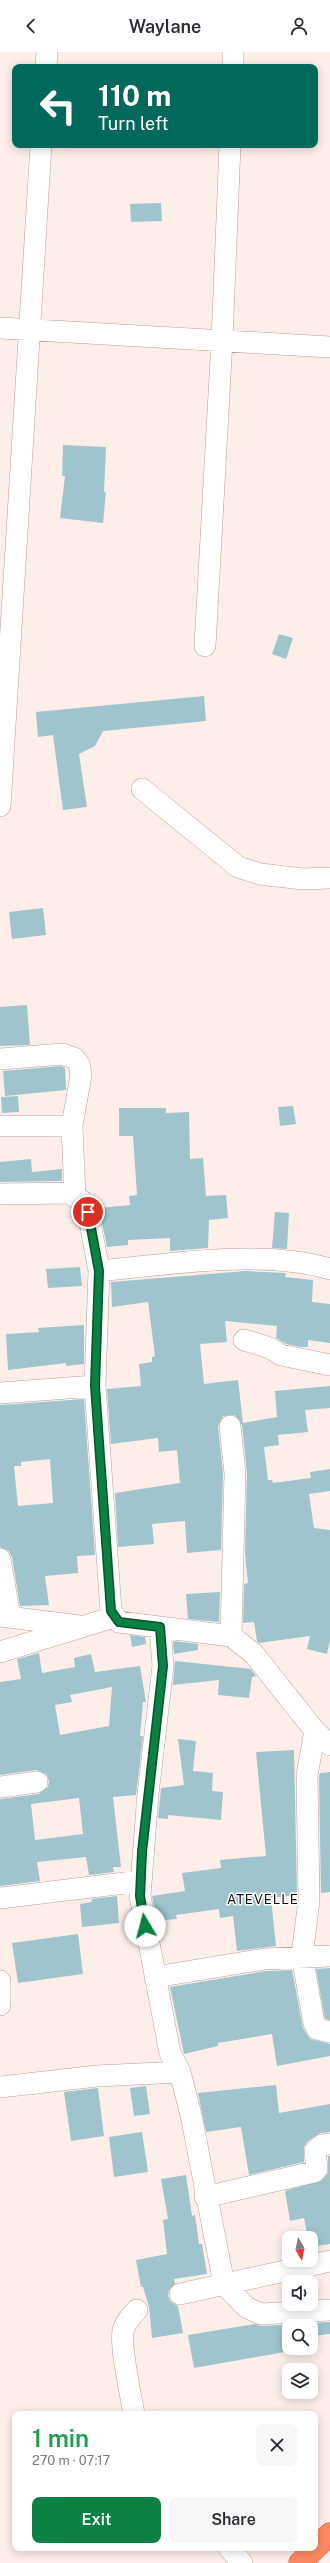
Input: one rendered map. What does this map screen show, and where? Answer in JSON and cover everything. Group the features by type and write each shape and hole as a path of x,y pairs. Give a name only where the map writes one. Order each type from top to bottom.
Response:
{"highway":[{"path":"318,2546 330,2534"},
{"path":"300,2563 312,2551"}],"street":[{"path":"46,64 47,52"},
{"path":"233,64 234,52"},
{"path":"0,806 40,148"},
{"path":"205,646 222,340 230,148"},
{"path":"0,328 330,347"},
{"path":"142,789 238,867 260,874 303,879 330,878"},
{"path":"0,1059 62,1054 74,1058 79,1064 81,1075 72,1126 75,1197"},
{"path":"0,1126 72,1126"},
{"path":"0,1194 69,1194 81,1200 88,1212 99,1271 95,1386 111,1611 114,1617 119,1622 231,1636 254,1654 315,1731 330,1745"},
{"path":"99,1271 226,1260 307,1262 330,1269"},
{"path":"244,1340 270,1348 281,1355 330,1365"},
{"path":"0,1393 95,1386"},
{"path":"230,1426 236,1473 231,1636"},
{"path":"0,1559 5,1617 85,1627"},
{"path":"0,1652 114,1617"},
{"path":"160,1627 163,1666 148,1794 140,1896 170,2053 180,2072 191,2115 205,2197 224,2284 246,2307 261,2314 286,2314 330,2310"},
{"path":"315,1731 307,1775 309,1900 302,1956 314,2023 317,2029 330,2032"},
{"path":"0,1787 37,1782"},
{"path":"0,1898 141,1881"},
{"path":"155,1977 265,1959 302,1956 330,1956"},
{"path":"0,1981 0,2005"},
{"path":"0,2087 97,2076 180,2072"},
{"path":"205,2197 314,2172 317,2169 315,2151 322,2145 330,2144"},
{"path":"180,2294 330,2261"},
{"path":"133,2411 126,2369 123,2332 128,2319 136,2310"},
{"path":"232,2551 242,2563"}],"building":[{"path":"161,203 162,221 131,222 130,204"},
{"path":"63,445 106,447 104,492 106,492 103,523 60,518 65,476 62,476"},
{"path":"279,634 293,638 286,659 272,654"},
{"path":"204,696 206,721 103,731 95,746 79,754 87,807 63,810 53,735 38,737 36,712"},
{"path":"43,908 46,935 12,939 9,912"},
{"path":"27,1005 30,1045 0,1046 0,1007"},
{"path":"61,1066 65,1068 66,1090 5,1096 3,1071"},
{"path":"18,1096 19,1112 2,1113 1,1097"},
{"path":"293,1106 296,1124 280,1126 278,1107"},
{"path":"119,1108 166,1108 166,1113 189,1112 190,1159 203,1158 206,1196 226,1195 228,1218 209,1220 208,1248 170,1251 170,1238 128,1240 128,1245 107,1247 99,1208 130,1205 129,1196 137,1195 133,1136 119,1136"},
{"path":"31,1159 32,1172 62,1169 62,1181 0,1182 0,1162"},
{"path":"275,1212 289,1213 287,1249 272,1248"},
{"path":"80,1267 82,1286 48,1288 46,1269"},
{"path":"246,1271 286,1273 285,1277 313,1280 312,1302 330,1304 330,1343 308,1340 308,1347 286,1344 276,1338 277,1326 225,1321 227,1342 200,1344 204,1384 238,1380 243,1423 277,1417 275,1391 330,1386 330,1408 305,1410 308,1432 278,1435 279,1445 264,1447 268,1480 272,1480 273,1483 311,1478 310,1472 330,1469 330,1491 309,1494 314,1528 330,1530 330,1640 327,1654 307,1649 310,1636 259,1643 257,1641 254,1622 243,1623 244,1584 248,1583 245,1554 247,1473 242,1425 235,1415 223,1416 218,1427 223,1473 221,1550 187,1553 185,1521 152,1524 154,1544 118,1547 115,1493 180,1483 177,1450 159,1452 158,1438 111,1444 107,1389 141,1386 139,1364 152,1362 152,1357 155,1356 148,1302 112,1307 111,1282"},
{"path":"84,1325 84,1364 66,1366 66,1363 8,1370 6,1334 39,1332 38,1328"},
{"path":"84,1399 95,1555 77,1556 78,1573 45,1576 49,1605 20,1606 12,1557 9,1551 0,1547 0,1405","holes":["50,1459 53,1503 18,1506 14,1466 21,1466 21,1462"]},
{"path":"220,1592 219,1622 188,1619 186,1594"},
{"path":"130,1635 145,1637 146,1644 132,1647"},
{"path":"173,1641 198,1644 198,1650 174,1654"},
{"path":"39,1653 42,1673 75,1667 74,1658 91,1654 95,1672 140,1666 146,1702 143,1702 140,1736 143,1736 136,1795 113,1797 121,1867 113,1867 114,1872 89,1875 86,1857 37,1862 40,1881 0,1886 0,1799 39,1794 48,1787 49,1781 46,1774 36,1770 0,1775 0,1682 21,1679 17,1659","holes":["112,1687 109,1726 60,1735 55,1705 72,1702 70,1695","79,1798 83,1834 35,1840 31,1804"]},
{"path":"175,1661 251,1669 256,1676 252,1677 249,1698 218,1695 219,1680 173,1685"},
{"path":"178,1739 196,1741 193,1771 213,1773 212,1791 223,1792 221,1820 168,1815 168,1819 158,1818 161,1788 184,1785"},
{"path":"294,1750 297,1895 271,1898 276,1946 237,1951 233,1916 220,1918 219,1909 176,1915 177,1919 157,1921 152,1896 185,1891 182,1873 221,1868 220,1860 266,1856 256,1752"},
{"path":"330,1772 330,1892 321,1893 319,1776 320,1773"},
{"path":"117,1896 119,1923 82,1927 80,1904 92,1902 91,1899"},
{"path":"78,1934 83,1974 18,1983 12,1943"},
{"path":"330,1968 330,2020 325,2019 316,1969"},
{"path":"292,1970 303,2028 310,2039 330,2044 330,2056 277,2066 272,2034 218,2043 218,2046 184,2054 170,1987 266,1971"},
{"path":"276,2085 279,2113 330,2104 330,2132 320,2133 307,2142 304,2147 304,2162 249,2175 241,2127 206,2132 198,2093"},
{"path":"146,2086 150,2114 134,2116 130,2088"},
{"path":"98,2088 104,2136 71,2141 64,2092"},
{"path":"142,2132 148,2172 114,2177 109,2137"},
{"path":"328,2156 330,2156 330,2244 318,2246 318,2231 307,2231 304,2218 290,2221 285,2191 322,2180 328,2173"},
{"path":"186,2175 192,2216 195,2215 199,2244 202,2244 207,2274 174,2279 175,2284 169,2290 168,2296 171,2302 178,2306 183,2333 152,2338 149,2307 143,2287 141,2287 136,2260 167,2254 163,2220 168,2219 161,2179"},
{"path":"330,2322 330,2334 318,2335 318,2323"},
{"path":"255,2324 262,2326 282,2325 282,2353 194,2368 188,2335"}],"district":[{"name":"ATEVELLE","path":"263,1899"}],"route":[{"path":"88,1212 99,1271 95,1386 111,1611 119,1622 160,1627 163,1666 142,1852 140,1896 145,1926"}]}
